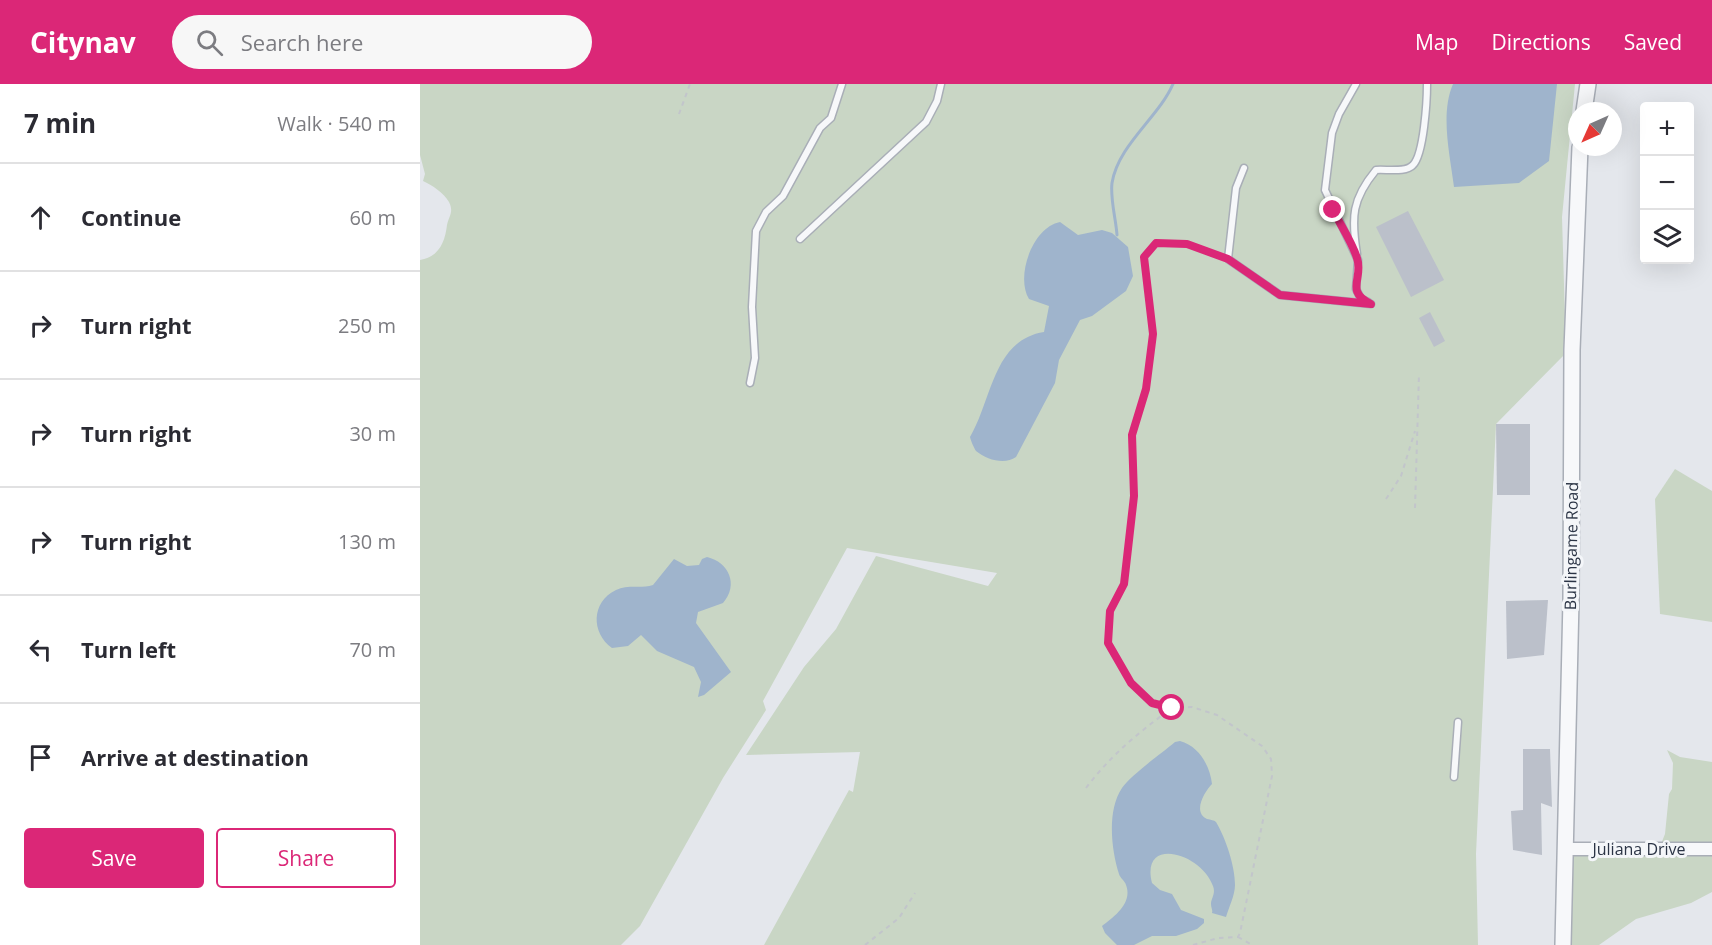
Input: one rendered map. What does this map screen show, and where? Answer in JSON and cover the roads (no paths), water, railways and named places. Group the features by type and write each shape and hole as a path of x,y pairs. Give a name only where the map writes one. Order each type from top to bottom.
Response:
{"street":[{"path":"1585,102 1588,84"},
{"name":"Burlingame Road","path":"1563,945 1572,512 1572,350 1580,156"},
{"name":"Juliana Drive","path":"1565,849 1712,849"}],"lane":[{"path":"750,383 755,358 752,308 756,231 766,212 783,196 820,128 831,118 842,84"},
{"path":"800,239 926,122 937,101 941,84"},
{"path":"1356,84 1339,114 1332,134 1325,190 1358,260"},
{"path":"1244,168 1236,188 1228,259 1280,295 1371,304 1361,299 1356,289 1358,260 1353,213 1361,188 1376,170 1403,170 1413,165 1418,154 1427,101 1426,84"},
{"path":"1454,777 1458,722"}],"water":[{"path":"1453,84 1557,84 1549,161 1519,183 1454,187 1448,148 1447,121 1447,108"},
{"path":"1060,222 1078,235 1102,230 1112,233 1128,247 1133,276 1126,291 1092,316 1080,320 1059,360 1055,383 1016,457 1007,461 991,459 976,451 970,437 1004,359 1027,337 1044,332 1049,306 1029,299 1024,278 1029,254 1035,242 1050,226"},
{"path":"707,557 726,569 731,582 730,589 723,603 698,612 696,623 731,672 704,695 698,697 701,682 694,667 657,651 641,635 628,646 612,648 600,634 597,618 602,602 616,590 653,585 674,559 687,566 699,565 702,559"},
{"path":"1180,741 1198,752 1209,770 1212,784 1203,796 1200,812 1207,819 1216,822 1226,844 1235,878 1233,897 1226,917 1212,913 1214,889 1207,874 1186,858 1174,854 1163,854 1155,859 1151,868 1152,883 1160,890 1172,894 1181,910 1204,919 1204,923 1197,929 1176,936 1152,936 1134,945 1117,945 1105,933 1102,926 1121,909 1127,898 1126,885 1116,864 1112,842 1112,818 1117,797 1126,783 1139,771 1175,742"}],"waterway":[{"path":"1117,235 1112,202 1112,183 1116,169 1130,144 1167,96 1173,84"}]}
